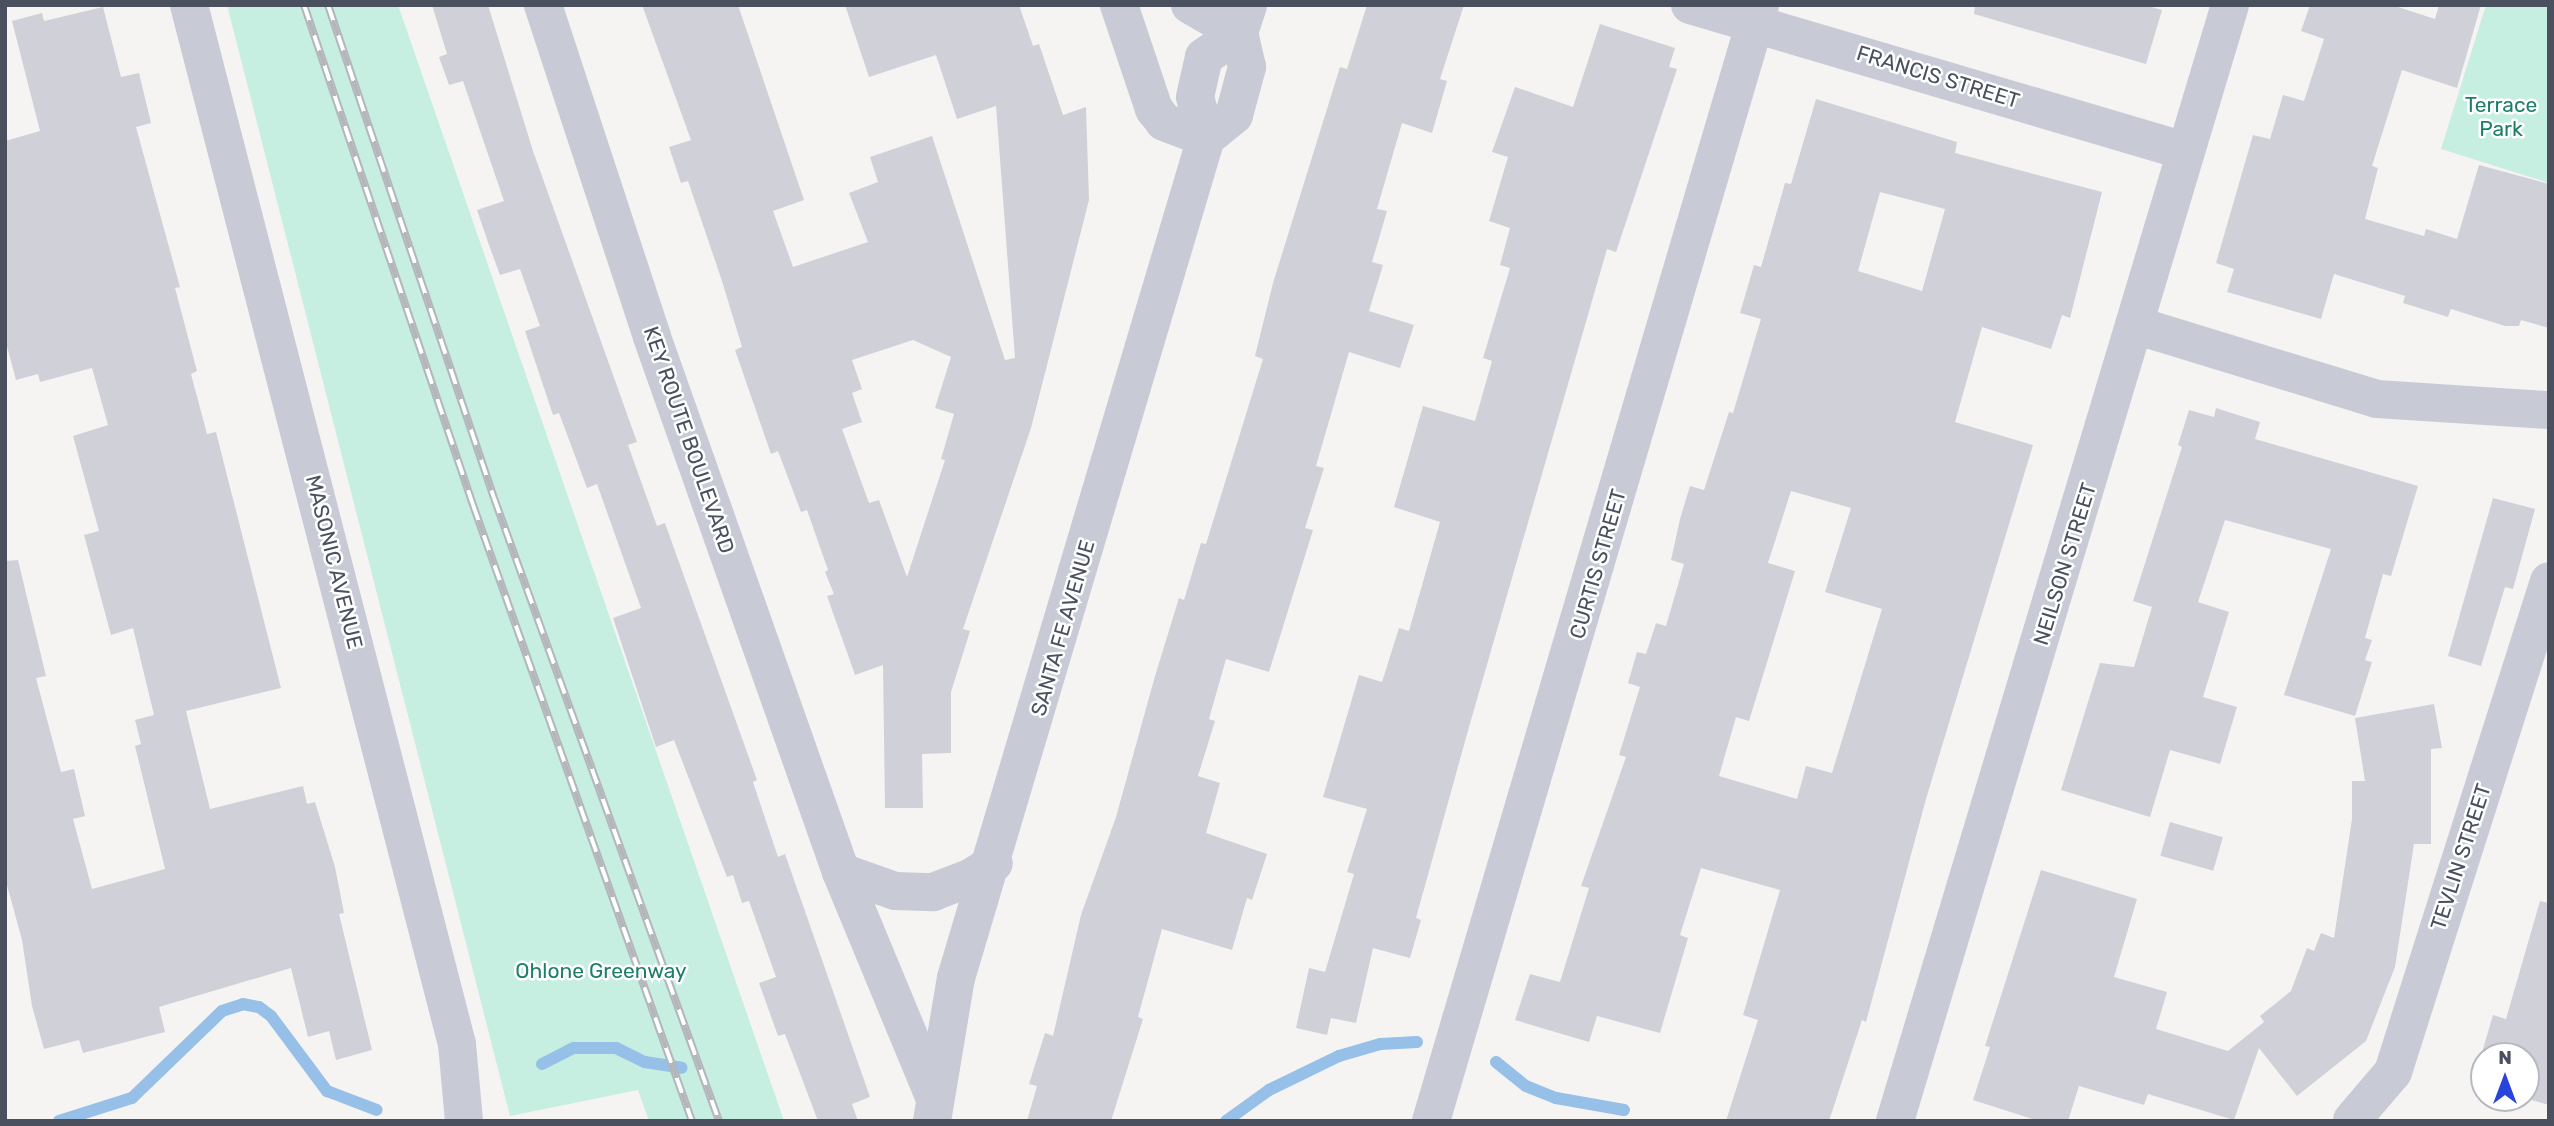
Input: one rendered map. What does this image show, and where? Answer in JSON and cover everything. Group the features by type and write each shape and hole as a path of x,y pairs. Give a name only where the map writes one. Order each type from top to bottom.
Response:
{"street":[{"name":"MASONIC AVENUE","path":"189,5 457,1044 464,1121"},
{"name":"KEY ROUTE BOULEVARD","path":"543,5 652,338 841,872 934,1110"},
{"path":"1119,5 1154,109 1164,122 1206,138 1234,115 1247,67 1244,19 1190,5"},
{"name":"FRANCIS STREET","path":"1689,5 1757,14 2185,151"},
{"name":"NEILSON STREET","path":"1895,1121 2230,5"},
{"name":"CURTIS STREET","path":"1431,1121 1757,14"},
{"name":"SANTA FE AVENUE","path":"934,1110 956,978 994,863 1206,138"},
{"path":"2135,325 2377,399 2549,410"},
{"name":"TEVLIN STREET","path":"2352,1120 2393,1072 2549,581"},
{"path":"841,872 895,891 933,892 970,878 994,863"}],"green space":[{"name":"Ohlone Greenway","path":"227,5 398,5 784,1121 649,1121 638,1090 510,1116"},
{"name":"Terrace Park","path":"2486,5 2549,5 2549,183 2441,149"}],"building":[{"path":"432,5 488,5 533,151 637,442 628,445 657,526 665,523 757,780 753,782 778,857 785,854 870,1097 852,1104 858,1121 818,1121 785,1034 778,1036 759,983 776,977 749,901 742,903 733,875 727,877 674,740 656,747 613,618 641,608 597,484 587,488 559,413 553,415 525,331 540,326 520,269 500,275 489,245 477,210 504,201 463,81 449,85 439,57 447,54"},
{"path":"642,5 738,5 804,200 773,211 793,267 868,242 849,193 878,182 870,157 932,136 1005,360 1015,358 996,106 957,119 936,55 869,77 845,5 1019,5 1033,46 1039,44 1063,115 1086,107 1089,200 1031,428 963,629 970,631 951,692 951,753 922,754 923,808 885,808 883,665 855,675 827,596 834,594 807,510 801,512 778,451 771,454 735,350 742,347 722,281 688,181 681,183 669,147 691,140","holes":["913,340 951,357 935,408 954,414 941,459 945,460 907,577 879,500 869,503 842,429 862,422 852,393 862,389 852,360"]},
{"path":"1367,5 1464,5 1440,79 1447,81 1432,133 1402,123 1377,209 1387,211 1372,262 1383,265 1369,311 1414,325 1400,368 1349,352 1316,466 1324,468 1305,528 1313,530 1269,672 1226,659 1209,719 1215,721 1198,776 1220,783 1206,833 1267,854 1252,900 1247,898 1232,950 1162,929 1138,1017 1143,1019 1111,1121 1027,1121 1037,1086 1029,1084 1045,1033 1053,1036 1081,915 1116,817 1179,598 1184,600 1201,543 1206,544 1263,359 1255,356 1273,283 1340,67 1347,69"},
{"path":"1975,5 2145,5 2162,10 2146,64 1974,14"},
{"path":"2310,5 2392,5 2435,19 2439,5 2481,5 2457,88 2402,70 2372,166 2378,168 2365,219 2424,236 2426,229 2457,239 2479,165 2549,184 2549,328 2521,320 2519,326 2505,326 2451,309 2448,317 2403,303 2405,296 2334,274 2321,319 2227,292 2234,269 2216,263 2253,135 2270,139 2283,95 2304,101 2324,39 2301,31"},
{"path":"103,7 121,77 139,73 151,123 136,127 180,287 175,288 197,371 191,374 207,434 216,432 281,688 186,711 210,809 303,786 307,804 315,802 335,867 344,913 339,914 372,1050 336,1060 329,1031 308,1037 291,968 159,1007 165,1032 83,1053 79,1040 44,1049 32,1006 22,940 5,878 5,561 18,560 46,676 36,678 61,772 74,769 85,816 73,819 92,889 165,869 135,746 141,744 135,720 154,715 133,628 111,635 84,535 99,531 73,436 108,425 92,368 40,382 38,374 16,380 5,339 5,141 40,131 12,21 42,13 44,21"},
{"path":"1600,24 1675,48 1669,67 1677,69 1616,252 1607,249 1469,727 1416,918 1421,920 1410,958 1373,948 1356,1023 1331,1018 1327,1035 1296,1028 1309,968 1325,972 1354,874 1347,872 1367,809 1323,797 1359,675 1382,682 1399,628 1409,631 1440,522 1394,507 1423,406 1475,421 1492,361 1483,358 1510,268 1500,265 1510,228 1489,221 1508,157 1492,152 1515,87 1573,107"},
{"path":"1816,99 1957,142 1955,153 2102,192 2070,318 2062,315 2051,349 1982,327 1955,422 2033,445 1926,799 1866,1022 1862,1020 1829,1121 1726,1121 1758,1020 1743,1015 1780,890 1701,868 1680,935 1688,938 1660,1033 1597,1016 1589,1042 1515,1020 1530,974 1560,982 1589,888 1581,886 1626,757 1619,755 1640,687 1628,683 1637,652 1646,654 1656,623 1666,626 1684,564 1671,560 1680,519 1690,486 1704,490 1729,412 1733,413 1761,319 1740,313 1754,265 1761,267 1785,183 1791,184","holes":["1880,192 1945,209 1922,291 1858,271","1791,491 1851,508 1825,592 1882,609 1832,773 1806,766 1797,799 1719,776 1736,717 1749,721 1795,571 1768,563"]},
{"path":"2216,408 2260,422 2255,439 2418,486 2391,576 2383,574 2365,638 2372,640 2365,660 2372,662 2355,716 2284,695 2331,549 2225,520 2198,602 2229,612 2203,697 2237,707 2220,764 2170,750 2150,817 2061,790 2100,663 2134,667 2152,607 2133,601 2182,447 2178,445 2189,410 2214,417"},
{"path":"2493,498 2535,509 2513,589 2505,587 2481,666 2448,656"},
{"path":"2434,704 2442,748 2431,749 2431,844 2414,844 2395,967 2366,1041 2297,1096 2259,1048 2234,1120 2148,1094 2144,1105 2079,1086 2068,1121 2039,1121 1973,1100 1990,1047 1985,1046 2041,870 2137,899 2114,977 2167,992 2156,1029 2228,1051 2264,1022 2260,1016 2291,991 2307,948 2314,951 2321,933 2334,938 2352,819 2352,781 2365,781 2355,718"},
{"path":"2170,822 2223,837 2213,871 2160,856"},
{"path":"2540,901 2549,903 2549,1105 2540,1102 2540,1042 2485,1042 2493,1015 2506,1019"}],"waterway":[{"path":"59,1121 132,1098 222,1011 243,1004 259,1007 271,1016 327,1091 377,1110"},
{"path":"1226,1121 1269,1090 1339,1056 1380,1044 1417,1042"},
{"path":"542,1064 574,1048 616,1048 645,1062 682,1068"},
{"path":"1496,1062 1526,1086 1556,1098 1624,1110"}],"railway":[{"path":"304,5 473,505 692,1121"},
{"path":"328,5 494,498 719,1121"}]}
